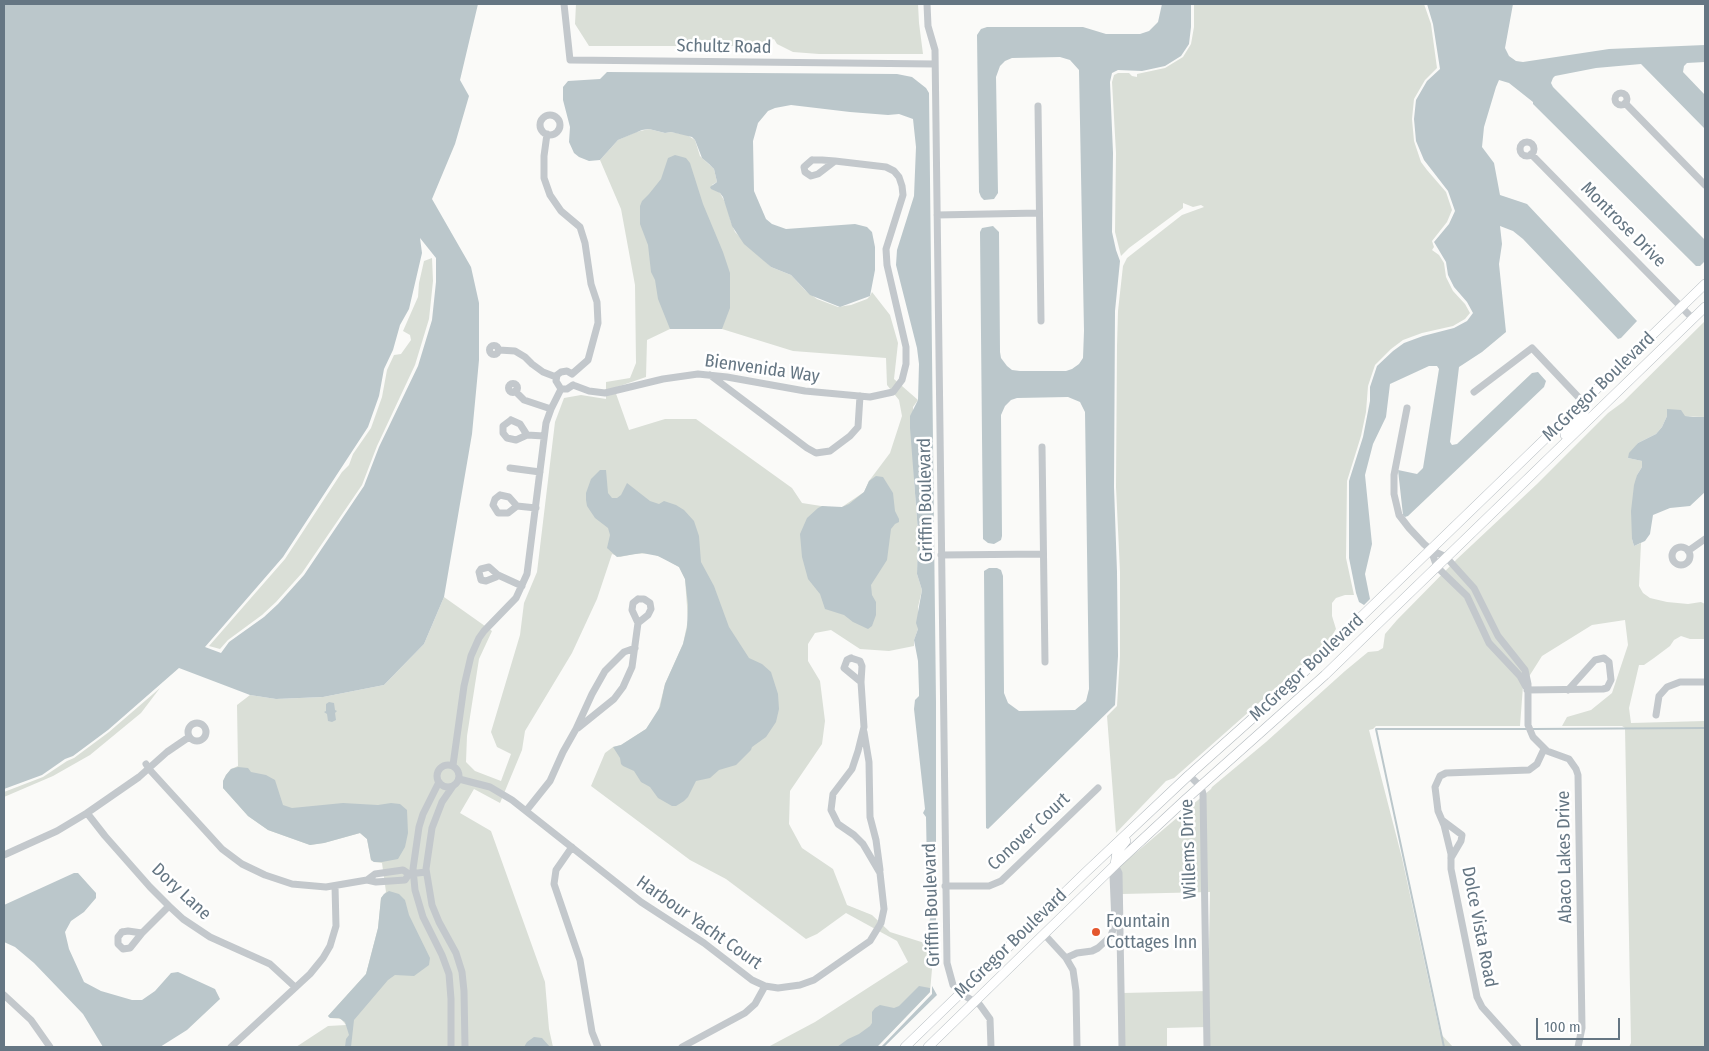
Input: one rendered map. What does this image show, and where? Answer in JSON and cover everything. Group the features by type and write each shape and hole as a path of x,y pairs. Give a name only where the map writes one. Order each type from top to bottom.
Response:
{"main road":[{"name":"McGregor Boulevard","path":"904,1047 1189,774 1301,675 1705,284"},
{"name":"McGregor Boulevard","path":"928,1047 1115,865 1324,675 1705,306"},
{"path":"1557,450 1564,437 1584,414 1583,402"},
{"path":"1115,865 1115,858 1119,849 1153,813 1157,805"}],"street":[{"name":"Schultz Road","path":"564,4 570,60 935,64"},
{"name":"Griffin Boulevard","path":"927,4 928,26 934,43 935,64 947,963 953,985 960,993"},
{"path":"1626,103 1705,185"},
{"path":"1038,106 1040,321"},
{"path":"547,134 544,178 550,195 561,211 580,227 585,243 591,284 597,302 598,323 588,360 572,374"},
{"name":"Montrose Drive","path":"1531,154 1693,319"},
{"name":"Bienvenida Way","path":"573,385 589,391 605,392 663,378 698,374 728,377 792,389 870,397 893,392 902,380 906,364 906,347 886,256 888,241 903,195 902,186 899,177 894,171 886,167 835,161"},
{"path":"937,215 1039,213"},
{"path":"1474,392 1532,348 1583,402"},
{"path":"499,350 514,351 525,357 543,372 556,377"},
{"path":"561,389 556,383 558,374 564,371 572,374"},
{"path":"561,389 567,389 573,385 574,378 572,374"},
{"path":"710,375 816,453 830,451 850,436 858,427 860,396"},
{"path":"464,1047 462,972 456,953 432,905 426,872 427,852 432,828 442,802 459,779 459,772 453,765 465,678 476,644 484,632 511,604 522,586 530,562 544,436 551,409 561,389"},
{"path":"515,391 524,400 551,409"},
{"path":"1407,408 1394,475 1397,509 1404,522 1431,550 1446,557 1474,588 1498,636 1525,670 1528,684 1528,725 1533,737 1544,749"},
{"path":"527,434 544,436"},
{"path":"1042,446 1045,662"},
{"path":"510,468 540,472"},
{"path":"517,506 536,508"},
{"path":"1688,551 1705,539"},
{"path":"1431,550 1437,566 1467,596 1484,636 1520,676 1527,690"},
{"path":"941,555 1043,554"},
{"path":"498,574 522,586"},
{"path":"576,729 614,699 623,688 632,667 638,623"},
{"path":"526,811 550,781 605,671 624,652 634,648"},
{"path":"1527,690 1568,690 1607,688 1612,680 1609,662 1604,658 1595,660 1568,690"},
{"name":"Harbour Yacht Court","path":"459,779 483,784 498,790 646,906 704,943 752,980 765,986 785,989 814,980 870,941 881,924 884,909 878,852 869,804 869,762 861,682"},
{"path":"1656,715 1659,696 1667,687 1680,682 1705,682"},
{"name":"Harbour Yacht Court","path":"864,727 852,769 832,794 830,810 838,824 863,844 880,872"},
{"path":"4,855 57,831 87,813 125,788 148,767 189,737"},
{"name":"Dolce Vista Road","path":"1518,1047 1482,1007 1477,997 1451,868 1451,858 1438,811 1435,791 1440,776 1446,773 1529,770 1537,764 1544,749"},
{"name":"Abaco Lakes Drive","path":"1544,749 1573,763 1579,782 1582,1028 1578,1047"},
{"path":"451,1047 449,974 423,916 411,874 419,827 423,814 439,782 437,774 441,768 453,765"},
{"path":"148,767 222,849 242,864 265,875 292,884 318,887 367,880 376,882 405,880 411,874"},
{"name":"Willems Drive","path":"1189,774 1200,786 1203,794 1207,1047"},
{"path":"439,782 445,786 453,786"},
{"name":"Conover Court","path":"945,886 989,886 1001,881 1098,788"},
{"name":"Dory Lane","path":"87,813 105,836 169,906 196,929 270,964 295,987"},
{"name":"Dolce Vista Road","path":"1442,820 1462,835 1462,841 1451,858"},
{"path":"572,847 556,870 554,884 580,960 592,1032 598,1047"},
{"path":"1066,958 1072,954 1092,950 1111,936 1115,923 1115,865"},
{"path":"1115,865 1119,873 1122,1047"},
{"path":"367,880 374,874 403,870 411,874 426,872"},
{"path":"389,872 390,881"},
{"path":"231,1047 318,965 330,946 336,926 335,886"},
{"path":"142,933 169,906"},
{"path":"1044,934 1066,958 1073,970 1076,984 1077,1047"},
{"path":"682,1047 745,1013 759,998 765,986"},
{"path":"960,993 980,1005 990,1019 991,1047"},
{"path":"4,995 31,1020 50,1047"}],"shaded area":[{"path":"4,4 478,4 460,80 469,96 455,144 432,199 471,267 479,303 479,360 472,434 444,597 424,644 384,685 323,697 276,699 250,695 179,668 108,730 73,756 65,759 42,775 4,789","holes":["420,238 436,258 436,282 432,320 418,366 379,447 364,486 304,575 278,604 264,617 229,642 221,653 205,647 283,557 368,427 379,396 384,369 393,350 400,325 409,309 422,253"]},
{"path":"576,4 918,4 923,54 819,54 793,52 777,44 774,39 757,46 589,46 575,24"},
{"path":"1162,4 1191,4 1189,44 1181,56 1165,66 1142,71 1118,70 1112,73 1110,82 1113,153 1112,232 1120,261 1115,311 1114,487 1118,656 1115,705 988,829 986,828 984,571 989,568 997,568 1001,570 1003,576 1004,693 1008,703 1019,711 1075,710 1086,701 1089,689 1085,412 1080,402 1068,397 1017,398 1011,400 1005,406 1001,415 1002,536 1001,540 994,544 988,543 983,539 980,232 982,228 993,226 999,232 1001,358 1012,370 1066,371 1072,369 1083,358 1084,331 1079,70 1070,60 1060,57 1012,58 1000,66 996,77 998,193 994,199 984,200 979,192 977,35 981,29 987,27 1083,27 1106,34 1140,34 1149,31 1158,22"},
{"path":"1194,4 1424,4 1431,24 1437,68 1425,80 1414,99 1412,119 1414,141 1421,162 1446,192 1452,210 1447,222 1432,241 1434,247 1432,250 1439,255 1444,263 1446,277 1453,291 1465,304 1470,313 1465,319 1453,326 1422,333 1403,340 1375,365 1368,386 1366,412 1361,436 1347,481 1346,558 1354,595 1336,598 1332,603 1332,616 1336,629 1329,641 1174,778 1166,781 1116,833 1107,716 1117,706 1120,656 1120,572 1116,487 1117,346 1118,311 1123,266 1127,258 1182,215 1204,207 1201,205 1193,207 1183,203 1183,208 1121,256 1115,232 1116,153 1112,82 1114,75 1118,73 1129,73 1137,77 1137,74 1165,68 1183,57 1191,44 1194,27"},
{"path":"1427,4 1513,4 1505,48 1509,56 1516,61 1523,62 1609,49 1705,45 1705,62 1687,63 1684,66 1683,72 1705,95 1705,129 1641,64 1596,68 1555,76 1551,83 1705,240 1705,261 1700,266 1696,266 1533,102 1509,83 1499,80 1484,127 1482,147 1494,163 1500,195 1527,204 1637,321 1618,339 1523,239 1513,231 1500,226 1502,244 1499,264 1506,332 1482,352 1459,367 1450,442 1452,445 1457,444 1532,373 1538,372 1546,381 1544,387 1405,517 1403,515 1398,470 1417,474 1423,468 1439,369 1437,366 1429,366 1390,384 1386,417 1373,444 1365,475 1372,544 1365,574 1370,599 1364,605 1359,602 1356,593 1349,558 1349,481 1363,437 1370,401 1370,387 1377,366 1404,343 1454,328 1467,321 1473,313 1467,302 1454,287 1448,275 1446,262 1434,242 1449,224 1455,211 1448,191 1424,160 1416,141 1414,119 1416,100 1427,81 1440,69 1433,24"},
{"path":"607,72 897,74 912,77 926,88 929,93 936,703 936,927 929,929 931,906 926,869 926,817 923,813 925,809 914,709 919,691 918,661 914,640 918,629 916,623 922,590 917,574 918,532 910,416 918,400 919,364 917,348 896,265 897,250 914,196 916,147 913,119 899,114 850,112 791,105 768,111 758,123 753,141 754,191 766,219 772,224 786,229 855,224 867,227 872,232 875,247 875,270 870,296 840,307 810,295 791,275 771,267 744,244 732,226 723,197 710,187 717,182 714,169 702,158 692,137 649,129 618,140 600,160 589,161 574,153 569,142 570,127 563,100 563,87 568,81 600,79"},
{"path":"649,129 687,135 695,140 700,156 714,169 717,182 712,185 720,193 726,204 735,232 771,267 791,275 805,290 817,299 838,307 851,305 867,299 872,292 890,315 898,343 894,379 918,400 913,407 914,480 918,532 917,574 922,590 918,607 918,629 914,646 889,651 860,649 831,630 815,633 808,644 808,661 820,681 825,721 822,744 790,791 789,824 802,848 833,869 847,905 872,915 890,932 934,946 930,992 877,1047 768,1047 815,1022 908,962 897,941 846,913 817,934 806,939 726,879 690,860 591,786 605,753 646,729 658,712 665,684 683,644 688,620 685,579 679,567 651,553 620,557 612,554 597,599 572,653 525,731 522,750 500,803 474,789 460,813 491,831 545,982 549,1029 553,1047 296,1047 328,1026 346,1025 341,1019 328,1016 366,974 378,928 381,898 386,892 382,863 371,860 367,839 360,833 310,845 268,830 248,816 223,788 223,781 226,775 231,769 238,766 237,705 250,695 276,699 323,697 384,685 424,644 444,597 492,631 479,659 467,736 466,762 475,771 501,781 511,754 497,747 491,732 520,635 524,603 537,572 555,422 564,398 581,395 606,399 606,382 630,378 636,363 635,285 621,209 600,160 618,140 636,132","holes":["670,329 722,329 793,351 886,358 887,385 899,400 902,416 890,453 869,481 864,492 842,507 834,508 802,503 792,488 696,419 665,419 629,430 614,388 646,377 647,340"]},
{"path":"675,155 686,158 690,163 703,204 730,273 730,308 722,329 670,329 658,299 655,280 651,272 648,245 640,224 640,206 661,179 668,158"},
{"path":"432,258 433,281 429,319 415,365 377,446 362,485 302,573 276,602 262,615 228,640 220,649 209,646 285,559 342,472 349,465 353,454 371,428 382,397 387,370 394,355 401,354 411,340 410,335 403,331 418,297 424,261"},
{"path":"1705,321 1705,417 1667,416 1656,434 1638,443 1628,458 1642,461 1642,467 1637,475 1632,539 1634,546 1641,543 1639,586 1643,593 1650,598 1667,602 1688,604 1701,602 1705,604 1705,639 1690,639 1681,636 1644,665 1639,665 1629,708 1631,723 1705,721 1705,1047 1629,1047 1631,1043 1625,728 1622,726 1562,726 1567,717 1591,710 1612,693 1628,645 1625,620 1592,625 1542,656 1523,686 1520,726 1376,726 1369,730 1402,858 1440,1033 1453,1047 1208,1047 1207,1027 1167,1028 1167,1047 1121,1047 1123,993 1208,991 1210,892 1122,894 1119,867 1266,742 1345,671 1368,652 1378,651 1383,648 1385,634 1457,559 1537,484 1608,413 1623,402"},
{"path":"1667,409 1681,410 1685,416 1705,417 1705,492 1690,506 1670,508 1653,515 1650,534 1645,541 1634,546 1631,511 1634,485 1642,467 1642,461 1628,458 1629,453 1638,443 1656,434 1667,416"},
{"path":"600,470 606,470 608,493 612,498 617,498 621,495 627,483 650,501 659,504 664,501 676,505 684,510 694,521 699,536 701,562 714,586 729,627 749,658 762,664 771,672 778,694 779,709 776,722 766,737 752,747 736,765 719,770 710,778 696,781 688,797 676,806 672,806 658,798 650,787 641,782 634,771 623,766 613,747 621,745 646,729 660,707 665,684 683,644 687,628 688,605 685,579 679,567 658,556 642,553 617,557 607,548 610,535 608,528 595,518 587,506 586,500 586,493 591,479"},
{"path":"876,476 883,477 893,493 895,511 899,522 891,529 887,560 871,585 872,595 876,602 876,615 872,626 868,629 853,622 844,615 825,609 820,594 808,579 802,557 800,534 807,518 818,508 822,506 842,507 849,504 864,492 869,481"},
{"path":"160,688 141,713 90,755 53,776 4,797 4,792 43,777 74,758 109,732"},
{"path":"329,702 334,703 335,710 337,711 335,713 336,720 332,722 328,721 327,714 324,712 326,711 326,704"},
{"path":"238,767 248,768 251,772 266,775 275,780 283,805 292,808 343,803 400,804 407,810 408,833 405,847 398,859 374,862 371,860 367,839 360,833 310,845 268,830 248,816 223,788 223,781 226,775 231,769"},
{"path":"74,873 78,873 96,893 96,898 84,912 71,921 65,932 69,949 84,982 101,991 132,1000 142,1000 155,991 171,973 178,972 215,989 220,999 187,1030 160,1047 103,1047 83,1014 34,963 15,947 4,942 4,905"},
{"path":"389,891 399,894 405,900 409,915 430,958 429,965 414,976 395,975 388,980 354,1020 351,1047 345,1047 346,1039 349,1035 345,1022 339,1018 330,1018 328,1016 366,974 378,928 381,898"},
{"path":"919,986 930,988 930,992 877,1047 837,1047 870,1026 872,1023 872,1012 875,1008 880,1005 894,1008 899,1006"},
{"path":"932,986 937,995 884,1047 881,1047 932,994"},
{"path":"534,1037 542,1038 550,1047 524,1047"}],"waterway":[{"path":"1533,729 1705,728"},
{"path":"1444,1047 1376,729 1528,729"}],"place":[{"name":"Fountain Cottages Inn","path":"1096,932"}]}
